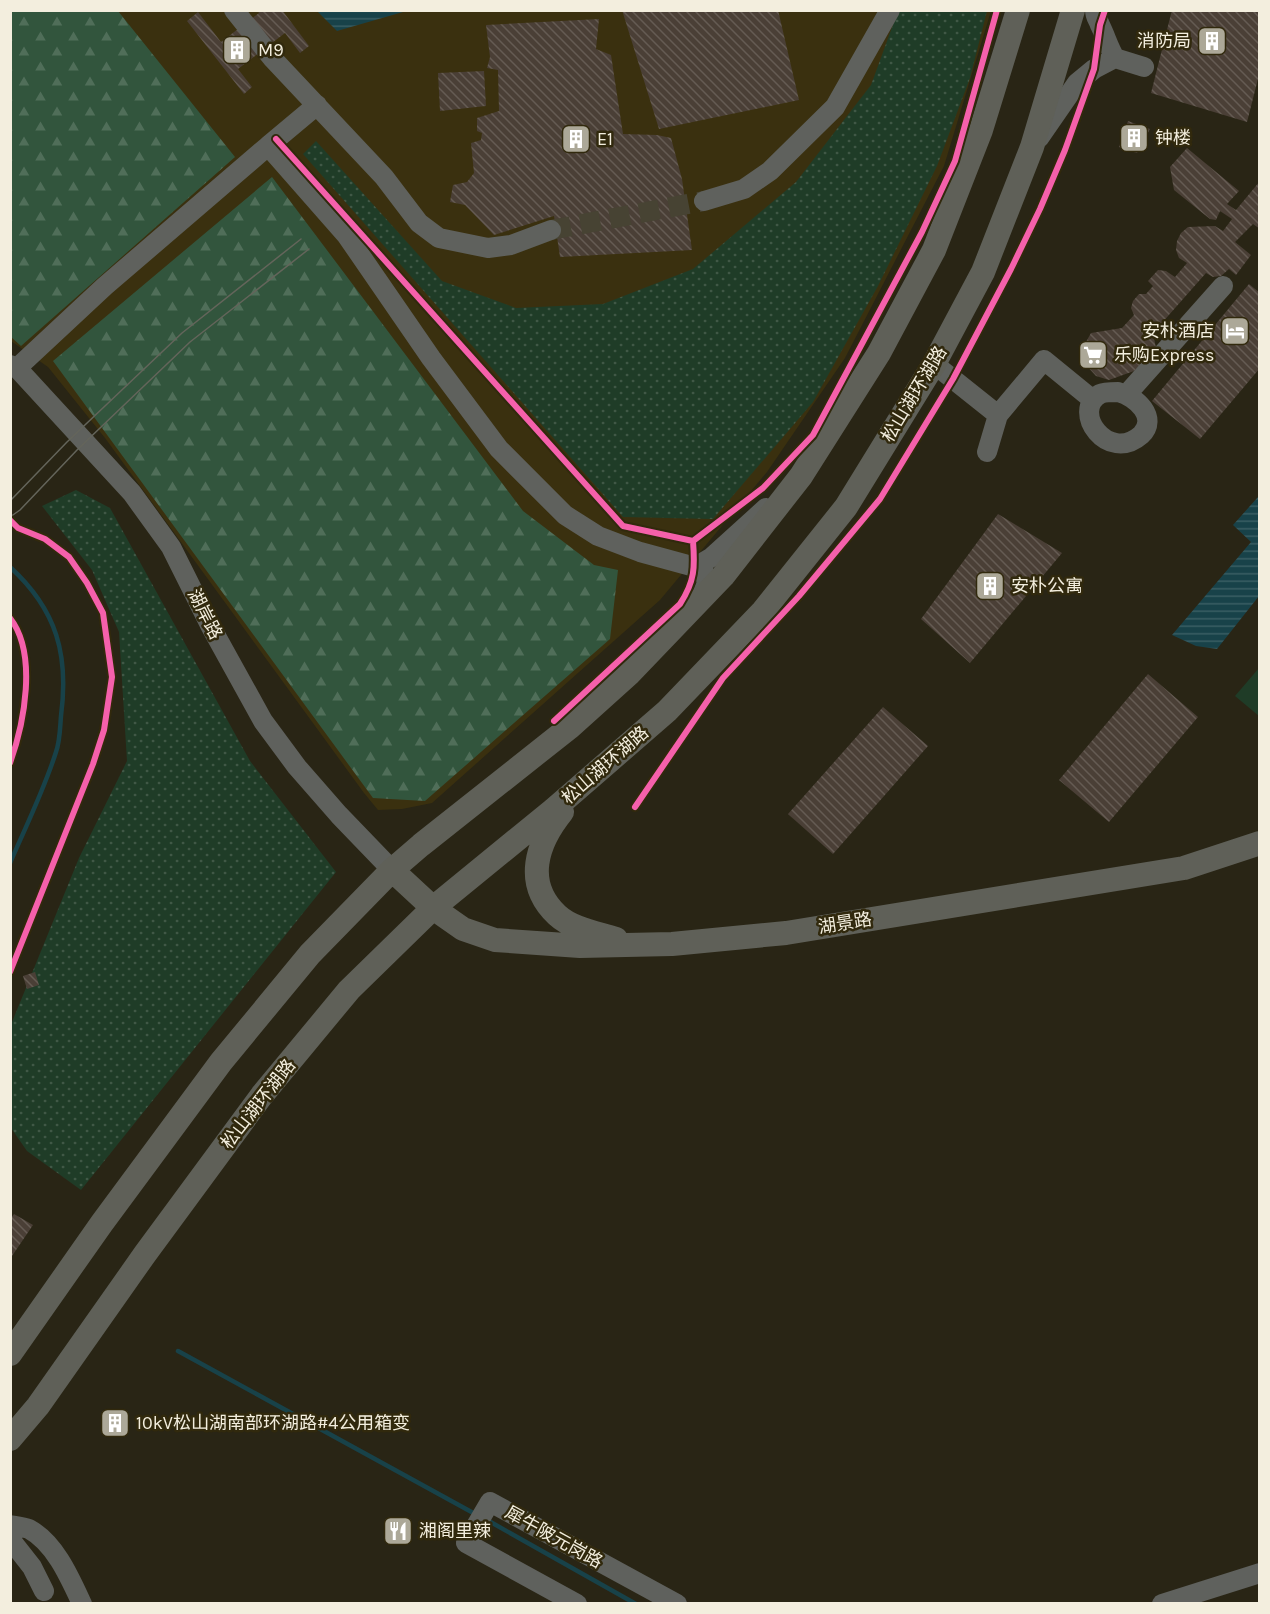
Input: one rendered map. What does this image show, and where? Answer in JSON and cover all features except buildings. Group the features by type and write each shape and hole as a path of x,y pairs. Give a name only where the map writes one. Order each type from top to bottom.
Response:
{"main road":[{"path":"10,1354 102,1223 221,1062 310,954 392,870 570,727 630,673 723,576 801,476 879,353 934,250 981,130 1017,10"},
{"name":"松山湖环湖路","path":"10,1439 38,1406 145,1254 262,1095 349,990 433,908 589,780 667,711 763,611 846,507 934,364 982,272 1032,147 1073,10"},
{"path":"589,780 557,818 544,841 536,868 539,892 557,915 574,926 633,945"},
{"name":"湖景路","path":"392,870 433,908 463,929 495,940 580,946 672,944 786,933 1184,868 1260,843"}],"street":[{"path":"234,10 273,59 384,177 419,223 439,238 488,248 511,245 551,230"},
{"path":"704,201 744,189 770,171 835,107 890,10"},
{"path":"1095,10 1105,42 1115,58 1144,67"},
{"path":"1032,147 1077,83 1094,69 1115,58"},
{"path":"14,366 317,105"},
{"path":"268,146 347,236 431,358 499,449 565,515 598,536 704,572 706,583 700,600"},
{"path":"1126,394 1222,286"},
{"path":"987,452 998,415 1044,360 1093,400"},
{"path":"934,364 998,415"},
{"name":"湖岸路","path":"14,366 132,494 171,547 211,627 263,721 297,767 392,870"},
{"path":"1118,392 1126,394 1146,412 1149,421 1146,429 1128,444 1120,445 1110,442 1094,429 1089,421 1088,410 1093,400 1101,394 1118,392"},
{"path":"688,565 719,551 801,476"},
{"name":"犀牛陂元岗路","path":"577,1604 466,1544 490,1502 677,1604"},
{"path":"10,1525 28,1528 46,1543 68,1576 82,1604"},
{"path":"10,1539 32,1567 44,1591"},
{"path":"1162,1604 1260,1573"}],"shaded area":[{"path":"10,11 991,11 944,166 845,358 767,472 660,600 432,803 402,809 378,810 105,438 48,367 11,341"}],"green space":[{"path":"10,11 118,11 235,157 21,346 10,336"},
{"path":"898,11 987,11 970,78 937,166 878,286 813,402 713,519 623,517 303,154 316,141 442,281 516,308 603,304 693,269 796,182 871,85"},
{"path":"272,177 523,511 594,565 618,570 610,639 425,801 373,798 53,361"},
{"path":"76,490 110,508 250,761 336,872 81,1190 27,1151 11,1128 10,1027 79,858 127,761 119,632 92,570 42,506"},
{"path":"1259,668 1259,716 1235,696"}],"water":[{"path":"317,10 403,12 337,31"},
{"path":"1258,497 1260,499 1259,596 1217,649 1196,646 1172,635 1251,542 1233,525"}],"waterway":[{"path":"10,567 26,583 49,617 61,653 63,673 60,734 57,748 10,863"},
{"path":"178,1351 477,1515"},
{"path":"487,1520 636,1604"}],"tunnel":[{"path":"551,230 704,201"}],"tram line":[{"path":"10,501 67,442 182,333 301,239"},
{"path":"10,517 20,510 77,450 190,342 309,249"}],"cycle path":[{"path":"693,541 763,488 813,435 922,232 955,161 997,10"},
{"path":"635,807 723,678 799,596 880,499 953,379 1011,269 1065,150 1094,69 1100,25 1105,10"},
{"path":"276,139 623,526 693,541 693,574 689,588 680,604 554,721"},
{"path":"10,520 18,528 45,539 69,557 87,583 103,613 112,677 104,730 93,764 10,972"},
{"path":"10,618 19,633 26,669 24,709 10,763"}],"place":[{"name":"消防局","path":"1212,41"},
{"name":"M9","path":"237,50"},
{"name":"钟楼","path":"1134,138"},
{"name":"E1","path":"576,139"},
{"name":"安朴酒店","path":"1235,331"},
{"name":"乐购Express","path":"1093,355"},
{"name":"安朴公寓","path":"990,586"},
{"name":"10kV松山湖南部环湖路#4公用箱变","path":"115,1423"},
{"name":"湘阁里辣","path":"398,1531"}]}
